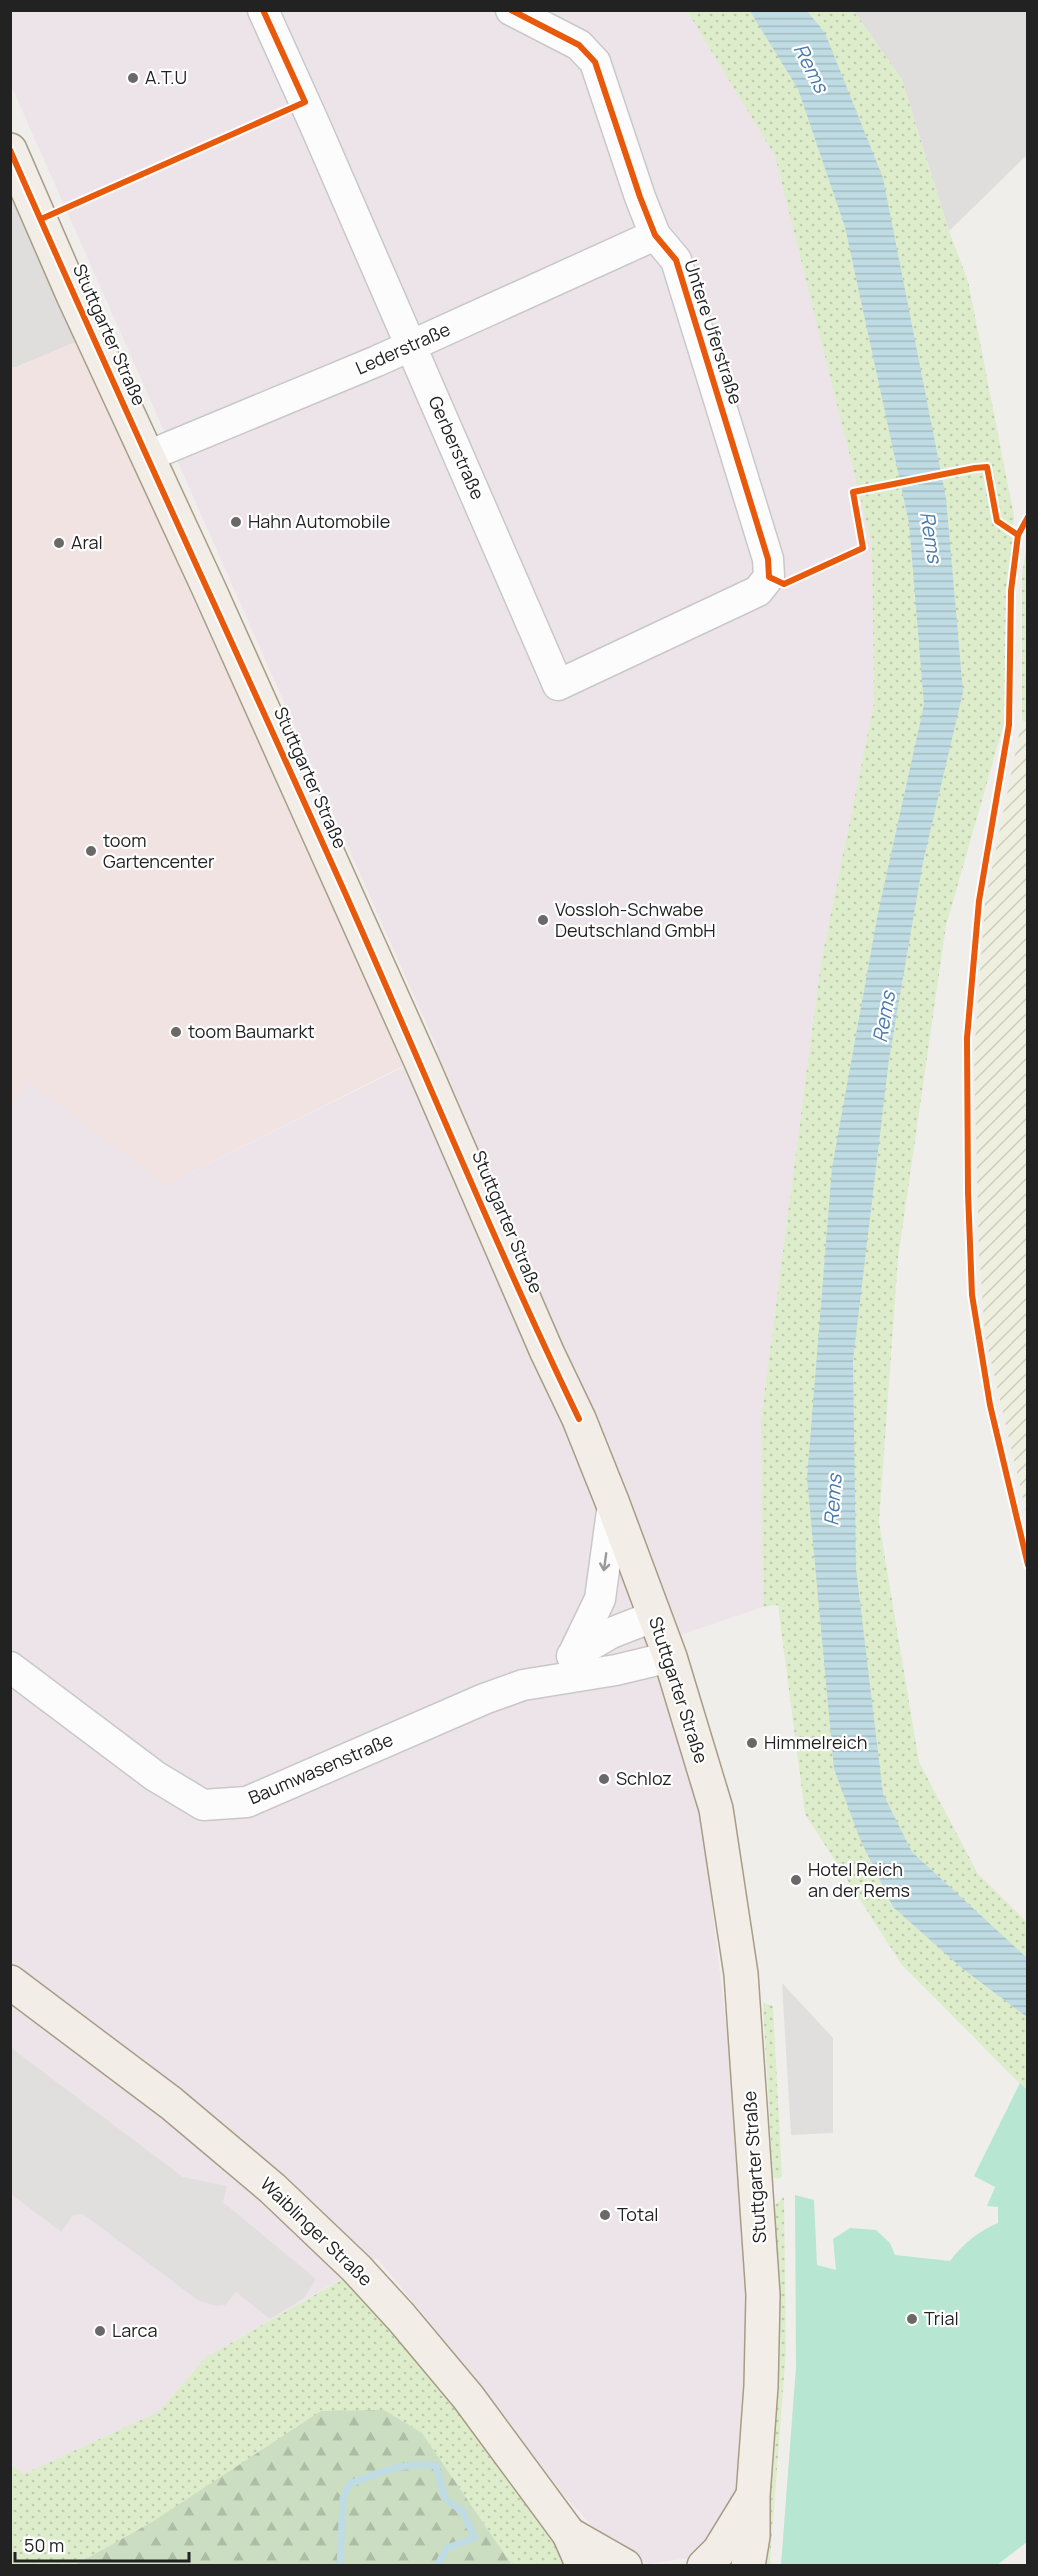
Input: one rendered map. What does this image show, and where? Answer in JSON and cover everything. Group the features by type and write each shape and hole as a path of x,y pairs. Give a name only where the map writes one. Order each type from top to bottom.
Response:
{"main road":[{"name":"Stuttgarter Straße","path":"10,150 73,295 423,1066 547,1352 579,1419 670,1657 716,1809 741,1974 763,2295 753,2536 748,2565"},
{"name":"Waiblinger Straße","path":"10,1982 171,2103 272,2188 356,2268 468,2397 569,2534 583,2565"},
{"name":"Stuttgarter Straße","path":"704,2565 719,2551 753,2496"},
{"name":"Waiblinger Straße","path":"569,2534 625,2565"}],"street":[{"name":"Gerberstraße","path":"263,10 558,685 758,591"},
{"name":"Untere Uferstraße","path":"511,10 579,45 595,62 640,197 655,234 676,260 768,559 769,577 758,591"},
{"name":"Lederstraße","path":"148,456 411,346 655,234"},
{"path":"573,1655 600,1599 613,1504"},
{"name":"Baumwasenstraße","path":"523,1686 610,1633 655,1616"},
{"name":"Baumwasenstraße","path":"10,1667 155,1776 202,1805 247,1802 484,1699 523,1686 616,1670 670,1657"}],"shaded area":[{"path":"11,11 687,11 775,156 872,545 874,703 821,962 761,1419 763,1607 654,1644 702,1823 728,2041 750,2319 747,2402 736,2488 716,2537 688,2558 649,2564 613,2549 561,2492 483,2388 377,2258 206,2357 158,2412 24,2474 11,2463 10,1105 29,1082 166,1185 438,1050 10,83"},
{"path":"854,11 1027,11 1027,155 949,231 902,80"},
{"path":"10,185 78,341 14,368 10,366"},
{"path":"78,341 403,1066 166,1185 29,1083 11,1105 11,366 15,368"},
{"path":"782,1983 833,2038 833,2133 791,2135"},
{"path":"10,2047 183,2177 227,2186 223,2202 316,2279 304,2298 270,2319 236,2292 225,2305 217,2306 199,2301 83,2214 73,2215 61,2232 11,2194"}],"green space":[{"path":"687,11 854,11 902,80 949,231 968,281 1014,516 1004,723 946,926 898,1258 879,1522 919,1762 978,1874 1027,1922 1027,2091 902,1965 805,1814 778,1605 763,1607 761,1419 821,962 874,703 872,545 775,156"},
{"path":"1027,545 1027,723 1022,720 1022,574"},
{"path":"1022,720 1028,723 1027,1516 985,1335 979,1251 974,1056 985,903"},
{"path":"763,2003 773,2006 782,2177 778,2179 773,2177"},
{"name":"Trial","path":"1020,2083 1028,2091 1027,2542 997,2565 781,2565 796,2367 795,2195 814,2200 817,2265 836,2270 833,2239 850,2228 876,2230 890,2243 895,2255 950,2261 971,2239 998,2223 998,2207 987,2206 995,2187 974,2176"},
{"path":"784,2197 786,2350 770,2560 772,2565 761,2566 776,2270 774,2206"},
{"path":"346,2277 396,2326 572,2565 512,2565 422,2433 152,2522 75,2565 11,2565 10,2463 24,2474 158,2412 206,2357"},
{"path":"384,2410 422,2433 512,2565 75,2565 152,2522 321,2411"}],"water":[{"name":"Rems","path":"750,11 807,11 825,33 883,178 946,498 963,692 923,862 889,1059 853,1360 856,1569 883,1794 912,1852 1027,1958 1027,2017 963,1969 893,1907 860,1839 834,1769 807,1478 832,1168 878,913 924,705 909,523 845,227 798,89"}],"waterway":[{"path":"340,2566 343,2498 350,2484 392,2469 414,2465 436,2466 445,2499 462,2511 475,2538 447,2548 437,2566"}],"cycle path":[{"path":"41,219 305,102 263,10"},
{"path":"511,10 579,45 595,62 655,235 676,260 768,559 769,577 784,584 863,548 853,492 975,468 987,467 997,521 1018,535"},
{"path":"10,150 579,1419"},
{"path":"1028,517 1018,535 1011,591 1009,725 979,901 967,1038 968,1193 972,1295 990,1405 1028,1565"}],"place":[{"name":"A.T.U","path":"133,78"},
{"name":"Hahn Automobile","path":"236,522"},
{"name":"Aral","path":"59,543"},
{"name":"toom Gartencenter","path":"91,851"},
{"name":"Vossloh-Schwabe Deutschland GmbH","path":"543,920"},
{"name":"toom Baumarkt","path":"176,1032"},
{"name":"Himmelreich","path":"752,1743"},
{"name":"Schloz","path":"604,1779"},
{"name":"Hotel Reich an der Rems","path":"796,1880"},
{"name":"Total","path":"605,2215"},
{"name":"Trial","path":"912,2319"},
{"name":"Larca","path":"100,2331"}]}
